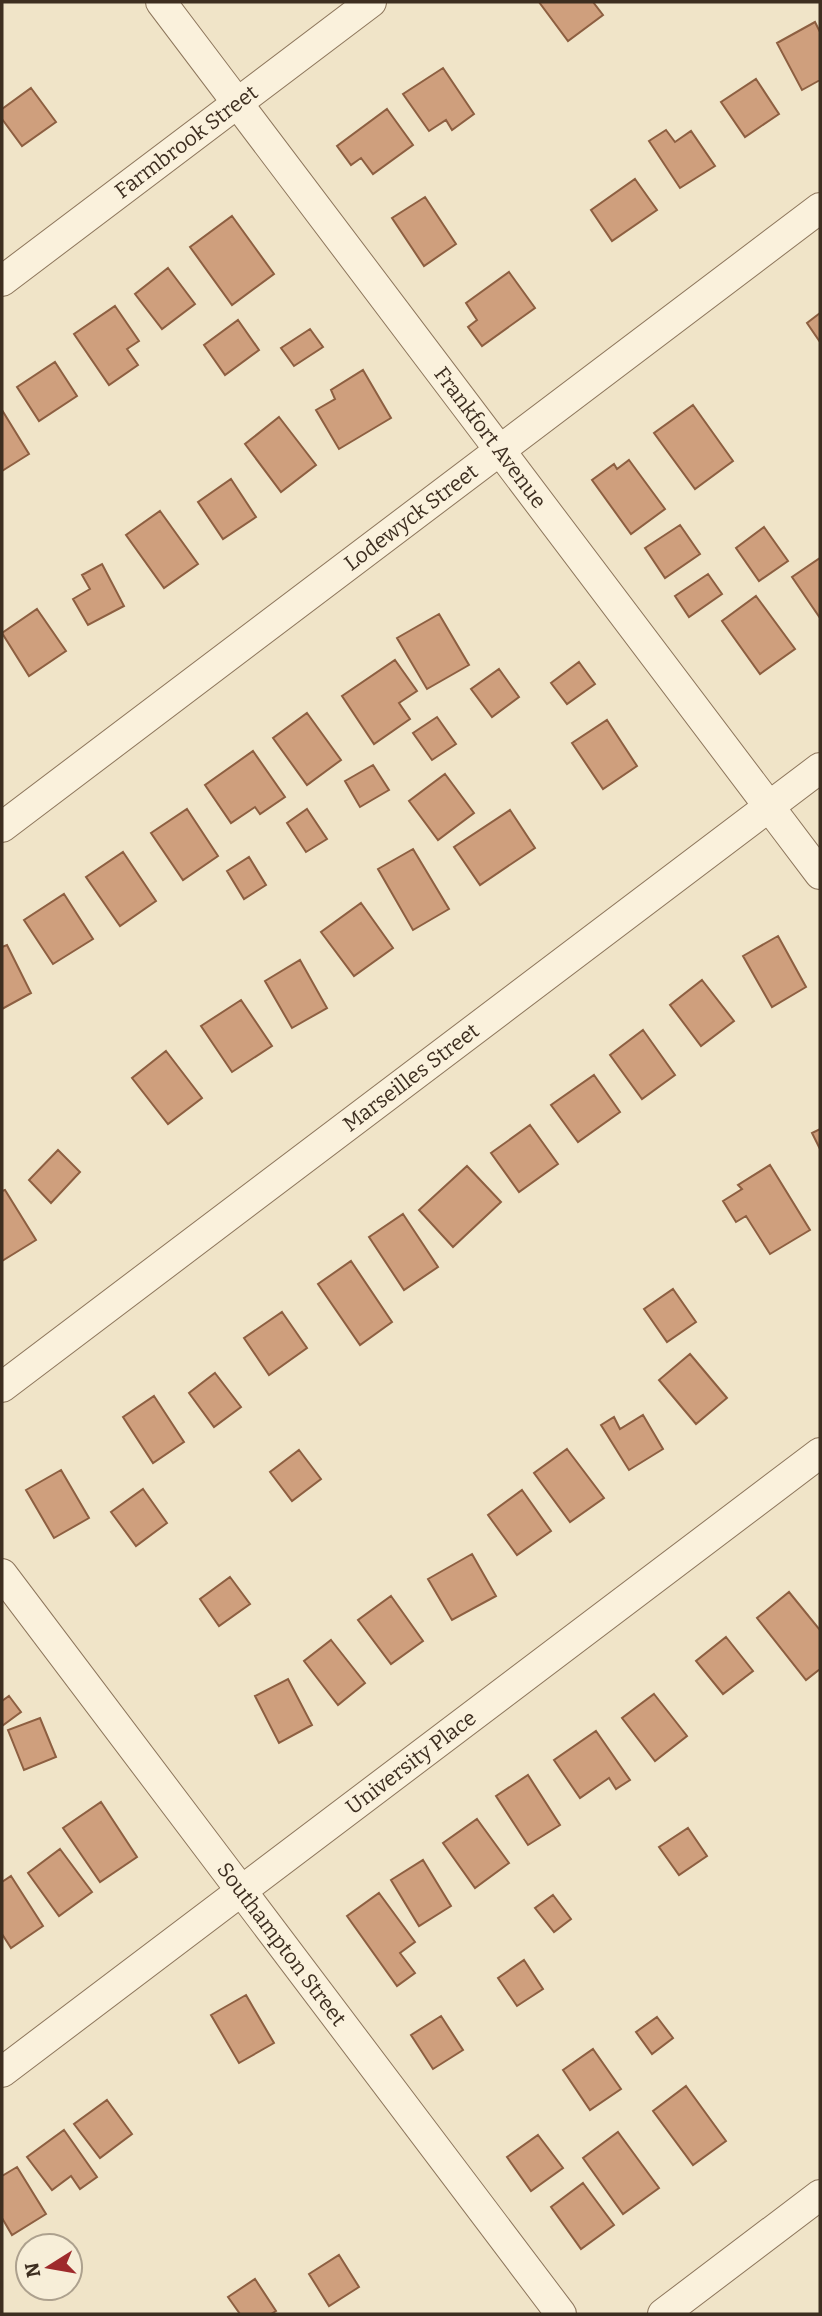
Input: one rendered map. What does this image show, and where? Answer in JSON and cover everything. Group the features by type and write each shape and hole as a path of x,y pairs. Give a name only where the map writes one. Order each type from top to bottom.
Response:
{"street":[{"name":"Frankfort Avenue","path":"161,2 820,874"},
{"name":"Farmbrook Street","path":"2,281 371,2"},
{"name":"Lodewyck Street","path":"2,827 820,208"},
{"name":"Marseilles Street","path":"2,1387 820,768"},
{"name":"University Place","path":"2,2073 820,1453"},
{"name":"Southampton Street","path":"2,1574 561,2314"},
{"path":"663,2314 820,2195"}],"building":[{"path":"539,2 593,2 603,15 568,41"},
{"path":"815,22 820,32 820,80 802,90 777,43"},
{"path":"443,68 474,114 452,130 446,120 429,131 403,94"},
{"path":"756,79 779,114 745,137 721,102"},
{"path":"31,88 56,122 22,146 2,119 2,109"},
{"path":"387,109 413,145 373,174 361,158 351,165 337,146"},
{"path":"666,130 675,142 691,131 715,166 680,188 649,141"},
{"path":"635,179 657,210 612,241 591,210"},
{"path":"425,197 456,244 424,266 392,218"},
{"path":"232,216 274,274 232,305 190,247"},
{"path":"168,268 195,304 162,329 135,294"},
{"path":"509,272 535,308 482,346 468,327 477,320 466,303"},
{"path":"115,306 139,341 127,349 138,365 109,385 74,334"},
{"path":"820,313 820,342 807,323"},
{"path":"238,320 259,350 225,375 204,345"},
{"path":"310,329 323,347 294,366 281,348"},
{"path":"55,362 77,396 39,421 17,387"},
{"path":"363,370 391,418 339,449 316,410 335,399 331,390"},
{"path":"693,405 733,461 695,489 654,433"},
{"path":"2,410 29,454 2,471"},
{"path":"279,417 316,465 281,492 245,444"},
{"path":"629,460 665,509 631,534 592,480 614,464 617,469"},
{"path":"231,479 256,517 223,539 198,502"},
{"path":"160,511 198,564 164,588 126,535"},
{"path":"680,525 700,554 665,578 645,548"},
{"path":"764,527 788,561 759,581 736,548"},
{"path":"820,558 820,618 792,577"},
{"path":"102,564 124,606 88,625 73,599 90,589 82,575"},
{"path":"708,574 722,594 689,617 675,596"},
{"path":"756,596 795,649 760,674 722,621"},
{"path":"37,609 66,651 29,676 2,633"},
{"path":"439,614 469,665 427,689 397,638"},
{"path":"395,660 417,691 399,703 410,719 374,744 342,696"},
{"path":"579,662 595,684 567,704 551,683"},
{"path":"499,669 519,697 492,717 471,689"},
{"path":"307,713 341,760 307,785 273,738"},
{"path":"437,717 456,744 432,760 413,733"},
{"path":"607,720 637,766 603,789 572,743"},
{"path":"253,751 285,797 260,814 255,807 231,823 205,785"},
{"path":"373,765 389,790 360,807 345,781"},
{"path":"445,774 474,813 438,840 409,801"},
{"path":"187,809 218,856 183,880 151,833"},
{"path":"307,809 327,839 306,852 287,823"},
{"path":"510,810 535,848 480,885 454,847"},
{"path":"413,849 449,909 413,930 378,869"},
{"path":"123,852 156,901 120,926 86,877"},
{"path":"249,857 266,885 244,899 227,871"},
{"path":"64,894 93,939 53,964 24,920"},
{"path":"361,903 393,948 354,976 321,932"},
{"path":"778,936 806,987 772,1007 743,956"},
{"path":"7,945 31,993 2,1009 2,947"},
{"path":"300,960 327,1008 292,1028 265,981"},
{"path":"702,980 734,1021 701,1046 670,1005"},
{"path":"241,1000 272,1046 232,1072 201,1026"},
{"path":"643,1030 675,1075 642,1099 610,1055"},
{"path":"166,1051 202,1098 168,1124 132,1078"},
{"path":"594,1075 620,1112 578,1142 551,1105"},
{"path":"530,1125 558,1164 519,1192 491,1153"},
{"path":"820,1129 820,1149 812,1133"},
{"path":"58,1150 80,1172 51,1203 29,1180"},
{"path":"770,1165 810,1230 770,1254 746,1216 736,1222 723,1201 742,1189 738,1185"},
{"path":"467,1166 501,1202 453,1247 419,1210"},
{"path":"5,1190 36,1240 2,1261 2,1191"},
{"path":"403,1214 438,1267 404,1290 369,1237"},
{"path":"351,1261 392,1322 360,1345 318,1284"},
{"path":"673,1289 696,1322 667,1342 644,1309"},
{"path":"282,1312 307,1348 269,1375 244,1338"},
{"path":"690,1354 727,1398 696,1424 659,1380"},
{"path":"215,1373 241,1407 214,1427 189,1393"},
{"path":"154,1396 184,1442 153,1463 123,1417"},
{"path":"643,1415 663,1449 629,1470 601,1425 614,1417 620,1429"},
{"path":"567,1449 604,1498 570,1522 534,1473"},
{"path":"299,1450 321,1479 292,1501 270,1472"},
{"path":"61,1470 89,1518 54,1538 26,1490"},
{"path":"143,1489 167,1523 136,1546 111,1512"},
{"path":"522,1490 551,1531 517,1555 488,1515"},
{"path":"472,1554 496,1596 452,1620 428,1579"},
{"path":"230,1577 250,1604 219,1626 200,1599"},
{"path":"789,1592 820,1630 820,1669 806,1680 757,1618"},
{"path":"391,1596 423,1641 391,1664 358,1620"},
{"path":"726,1637 753,1671 723,1694 696,1661"},
{"path":"331,1640 365,1683 338,1705 304,1661"},
{"path":"288,1679 312,1725 279,1743 255,1696"},
{"path":"654,1694 687,1736 655,1761 622,1718"},
{"path":"9,1696 21,1712 2,1726 2,1701"},
{"path":"40,1718 56,1757 24,1770 8,1730"},
{"path":"596,1731 630,1780 616,1789 609,1778 580,1798 554,1760"},
{"path":"528,1775 560,1825 528,1845 496,1796"},
{"path":"101,1802 137,1857 100,1882 63,1828"},
{"path":"477,1819 509,1863 475,1888 443,1843"},
{"path":"688,1828 707,1856 679,1875 659,1847"},
{"path":"60,1849 92,1892 59,1916 28,1873"},
{"path":"423,1860 451,1906 419,1926 391,1880"},
{"path":"11,1876 43,1926 11,1948 2,1934 2,1882"},
{"path":"379,1893 415,1942 400,1953 415,1973 397,1986 347,1916"},
{"path":"553,1895 571,1919 554,1932 535,1908"},
{"path":"524,1960 543,1989 517,2006 498,1978"},
{"path":"246,1995 274,2043 239,2063 211,2015"},
{"path":"441,2016 463,2050 433,2069 411,2035"},
{"path":"657,2017 673,2038 652,2054 636,2032"},
{"path":"593,2049 621,2089 590,2110 563,2070"},
{"path":"686,2086 726,2141 693,2165 653,2111"},
{"path":"107,2100 132,2134 100,2158 74,2124"},
{"path":"64,2130 97,2177 80,2189 71,2176 52,2190 27,2157"},
{"path":"618,2132 659,2188 623,2214 583,2158"},
{"path":"538,2135 563,2168 531,2191 507,2157"},
{"path":"17,2167 46,2214 12,2235 2,2218 2,2176"},
{"path":"583,2183 614,2225 581,2249 551,2207"},
{"path":"339,2255 359,2287 329,2306 309,2274"},
{"path":"255,2279 276,2311 271,2314 240,2314 228,2297"}]}
